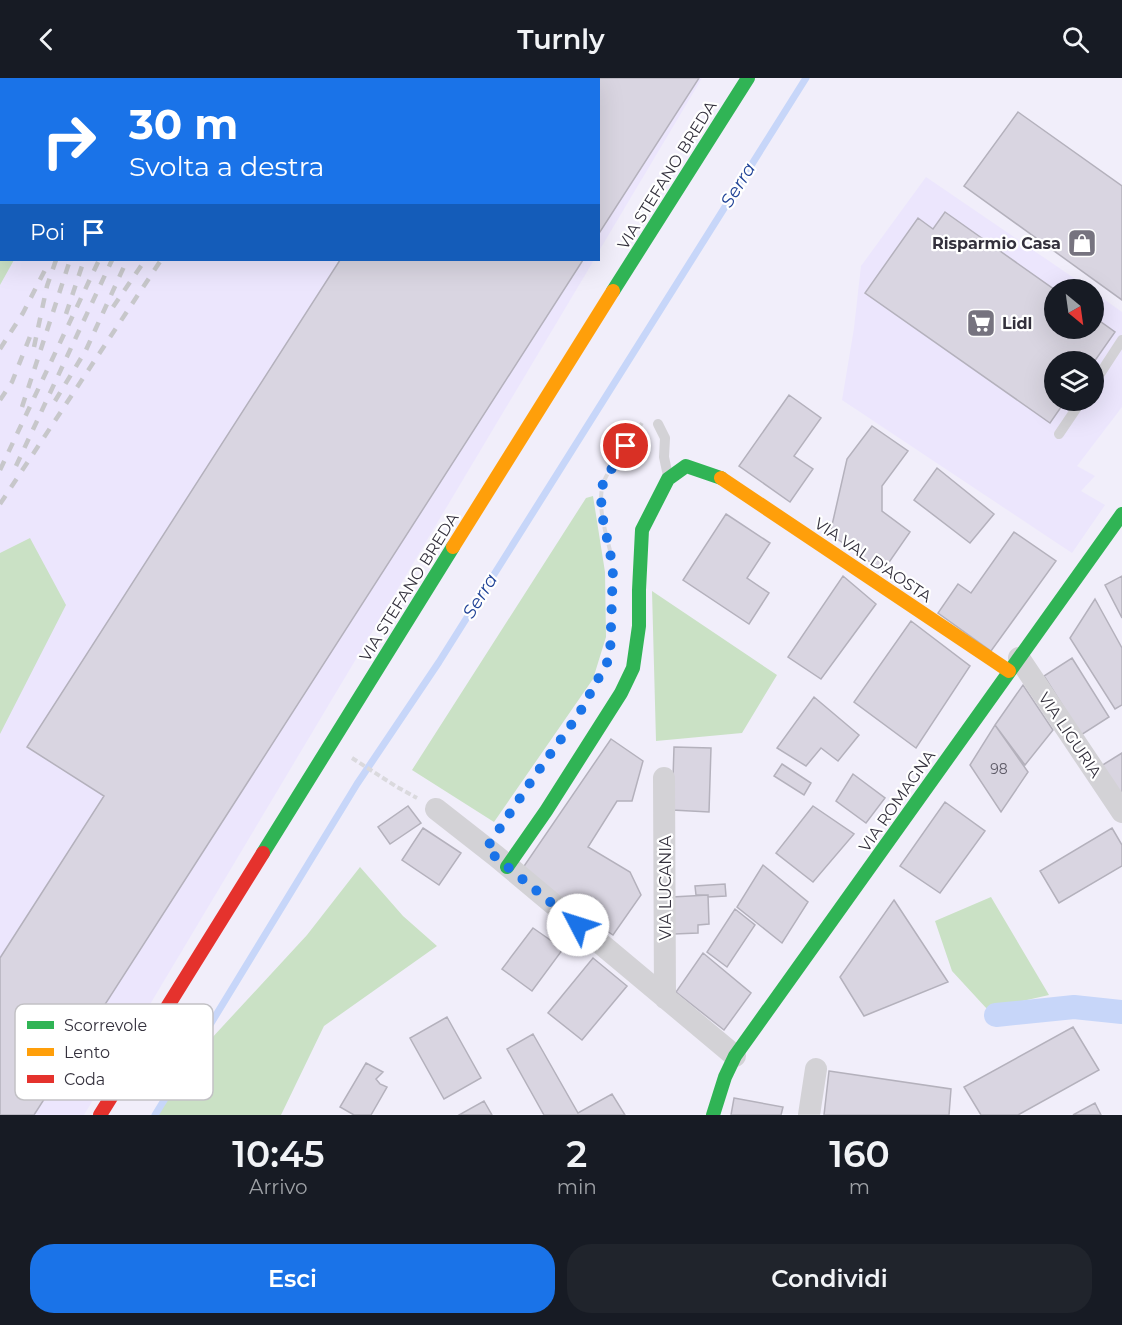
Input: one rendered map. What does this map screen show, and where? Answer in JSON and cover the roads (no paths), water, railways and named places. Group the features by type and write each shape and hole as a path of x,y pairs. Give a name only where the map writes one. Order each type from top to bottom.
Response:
{"street":[{"name":"VIA STEFANO BREDA","path":"169,1004 577,348 748,78"},
{"name":"VIA VAL D'AOSTA","path":"668,479 686,466 719,477 1014,665"},
{"path":"507,867 546,811 621,693 633,668 639,627 642,530 668,479"},
{"name":"VIA ROMAGNA","path":"712,1115 735,1056 1121,517"},
{"name":"VIA LIGURIA","path":"1014,665 1122,812"},
{"name":"VIA LUCANIA","path":"664,778 665,998"},
{"path":"436,809 496,856 735,1056"},
{"path":"809,1115 816,1069"},
{"name":"VIA STEFANO BREDA","path":"100,1115 109,1100"}],"lane":[{"path":"1104,368 1122,340"},
{"path":"1059,434 1075,411"},
{"path":"658,424 665,438 664,456 668,479"}],"waterway":[{"name":"Serra","path":"213,1020 357,784 439,662 806,78"},
{"path":"996,1015 1074,1007 1122,1012"},
{"name":"Serra","path":"155,1115 164,1100"}],"railway":[{"path":"34,347 47,286 56,261"},
{"path":"22,407 70,261"},
{"path":"66,314 84,261"},
{"path":"0,470 99,261"},
{"path":"16,466 112,261"},
{"path":"55,401 86,350 127,261"},
{"path":"113,307 144,261"},
{"path":"0,504 160,261"},
{"path":"0,349 23,313 46,268"},
{"path":"0,400 12,382 31,334"}],"place":[{"name":"Risparmio Casa","path":"1082,243"},
{"name":"Lidl","path":"981,323"}]}
